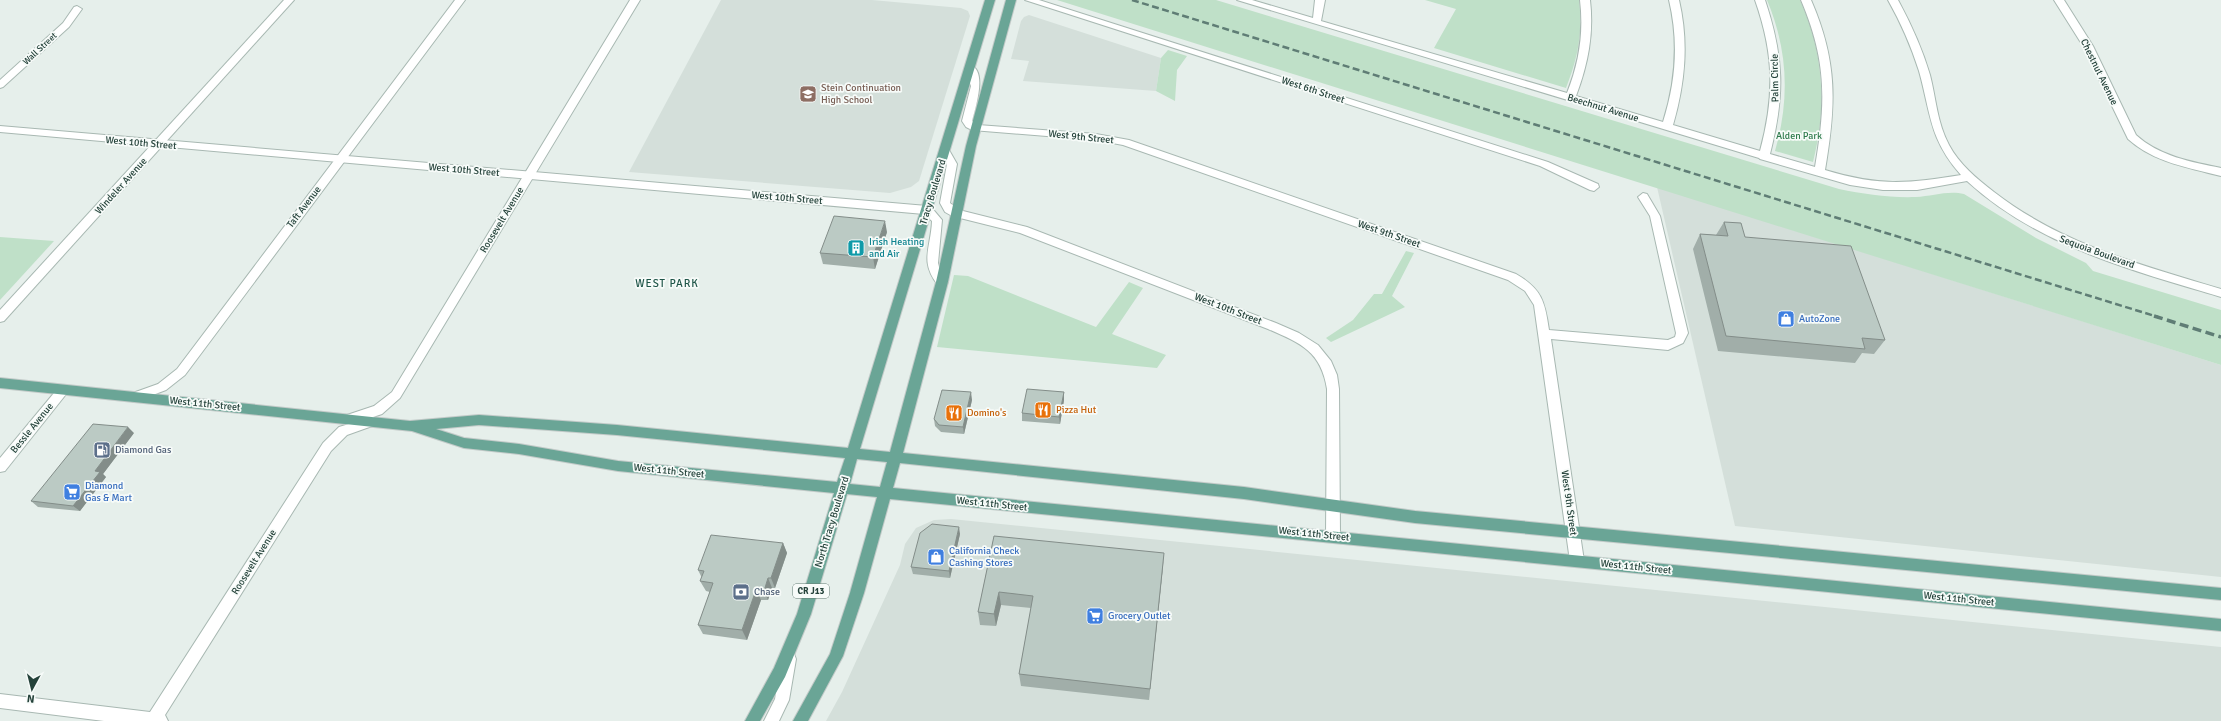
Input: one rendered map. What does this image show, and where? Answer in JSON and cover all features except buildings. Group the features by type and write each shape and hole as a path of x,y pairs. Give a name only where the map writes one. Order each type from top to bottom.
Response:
{"main road":[{"name":"Tracy Boulevard","path":"853,453 928,210 990,0"},
{"path":"800,721 826,677 845,635 942,282 956,213 976,128 1011,0"},
{"name":"West 11th Street","path":"0,384 410,426 479,420 540,424 853,453 1236,492 1333,506 1573,533 2221,594"},
{"name":"West 11th Street","path":"410,426 464,443 519,449 598,463 1123,518 1334,536 2221,625"},
{"name":"North Tracy Boulevard","path":"752,721 769,694 790,650 804,614 853,453"}],"street":[{"name":"Windeler Avenue","path":"0,318 289,0"},
{"name":"Taft Avenue","path":"134,397 162,387 181,372 460,0"},
{"name":"Roosevelt Avenue","path":"350,419 378,410 396,395 635,0"},
{"name":"West 6th Street","path":"1030,0 1544,164 1594,187"},
{"name":"Beechnut Avenue","path":"1242,0 1850,181 1883,186 1917,186 1969,177"},
{"path":"1316,22 1320,12 1320,0"},
{"path":"1570,98 1579,75 1586,46 1588,23 1585,0"},
{"path":"1667,127 1676,97 1682,52 1680,28 1674,0"},
{"name":"Palm Circle","path":"1760,0 1775,48 1777,74 1774,120 1764,156"},
{"path":"1806,0 1822,42 1828,77 1828,117 1819,173"},
{"name":"Sequoia Boulevard","path":"1893,0 1918,54 1940,137 1955,162 1969,177 2024,221 2071,245 2117,261 2221,293"},
{"name":"Chestnut Avenue","path":"2059,0 2088,46 2132,138 2138,145 2150,151 2221,172"},
{"name":"Wall Street","path":"0,85 66,25 77,9"},
{"path":"970,68 976,86 967,121 970,125 976,128"},
{"name":"West 9th Street","path":"976,128 1096,137 1125,142 1512,277 1526,284 1536,295 1540,305 1577,560"},
{"name":"West 10th Street","path":"0,130 928,210"},
{"path":"945,152 952,164 945,203 949,209 956,213"},
{"path":"1545,334 1668,345 1676,344 1681,339 1682,332 1655,216 1643,197"},
{"path":"928,210 937,220 937,234 932,261 933,270 942,282"},
{"name":"West 10th Street","path":"956,213 1023,230 1272,326 1297,337 1316,349 1326,360 1332,375 1334,536"},
{"name":"Bessle Avenue","path":"0,467 64,390"},
{"name":"Roosevelt Avenue","path":"156,721 327,447 343,431 371,422"},
{"path":"771,721 782,700 790,650"},
{"path":"0,701 156,721"}],"shaded area":[{"name":"Stein Continuation High School","path":"721,0 872,0 961,8 968,11 970,16 919,181 911,187 890,193 629,172"},
{"path":"1029,15 1161,58 1156,91 1023,81 1029,61 1011,59 1021,21 1024,17"},
{"path":"1657,187 2221,365 2221,577 1735,526"},
{"path":"951,519 2221,647 2221,721 826,721 842,692 900,565 905,544 916,528 934,520"}],"green space":[{"path":"1057,0 1216,0 1839,189 1897,197 1916,197 1952,193 1964,194 2036,238 2086,263 2093,271 2221,310 2221,365"},
{"path":"1425,0 1579,0 1580,34 1574,66 1566,88 1434,48 1456,9"},
{"name":"Alden Park","path":"1767,0 1800,0 1814,40 1821,80 1821,101 1820,121 1813,162 1775,151 1780,132 1785,94 1783,56 1774,19"},
{"path":"1168,50 1187,56 1177,70 1175,101 1156,91 1161,58"},
{"path":"0,237 54,241 0,300"},
{"path":"1406,251 1414,253 1392,296 1405,307 1331,342 1326,338 1353,320 1374,294 1382,294"},
{"path":"954,275 968,276 1096,327 1129,282 1143,288 1112,334 1166,355 1157,368 937,347"}],"railway":[{"path":"1132,0 2158,317"},
{"path":"2154,316 2221,337"}],"place":[{"name":"Stein Continuation High School","path":"808,94"},
{"name":"Irish Heating and Air","path":"856,248"},
{"name":"AutoZone","path":"1786,319"},
{"name":"Pizza Hut","path":"1043,410"},
{"name":"Domino's","path":"954,413"},
{"name":"Diamond Gas","path":"102,450"},
{"name":"Diamond Gas & Mart","path":"72,492"},
{"name":"California Check Cashing Stores","path":"936,557"},
{"name":"Chase","path":"741,592"},
{"name":"Grocery Outlet","path":"1095,616"}],"district":[{"name":"WEST PARK","path":"667,283"}]}
